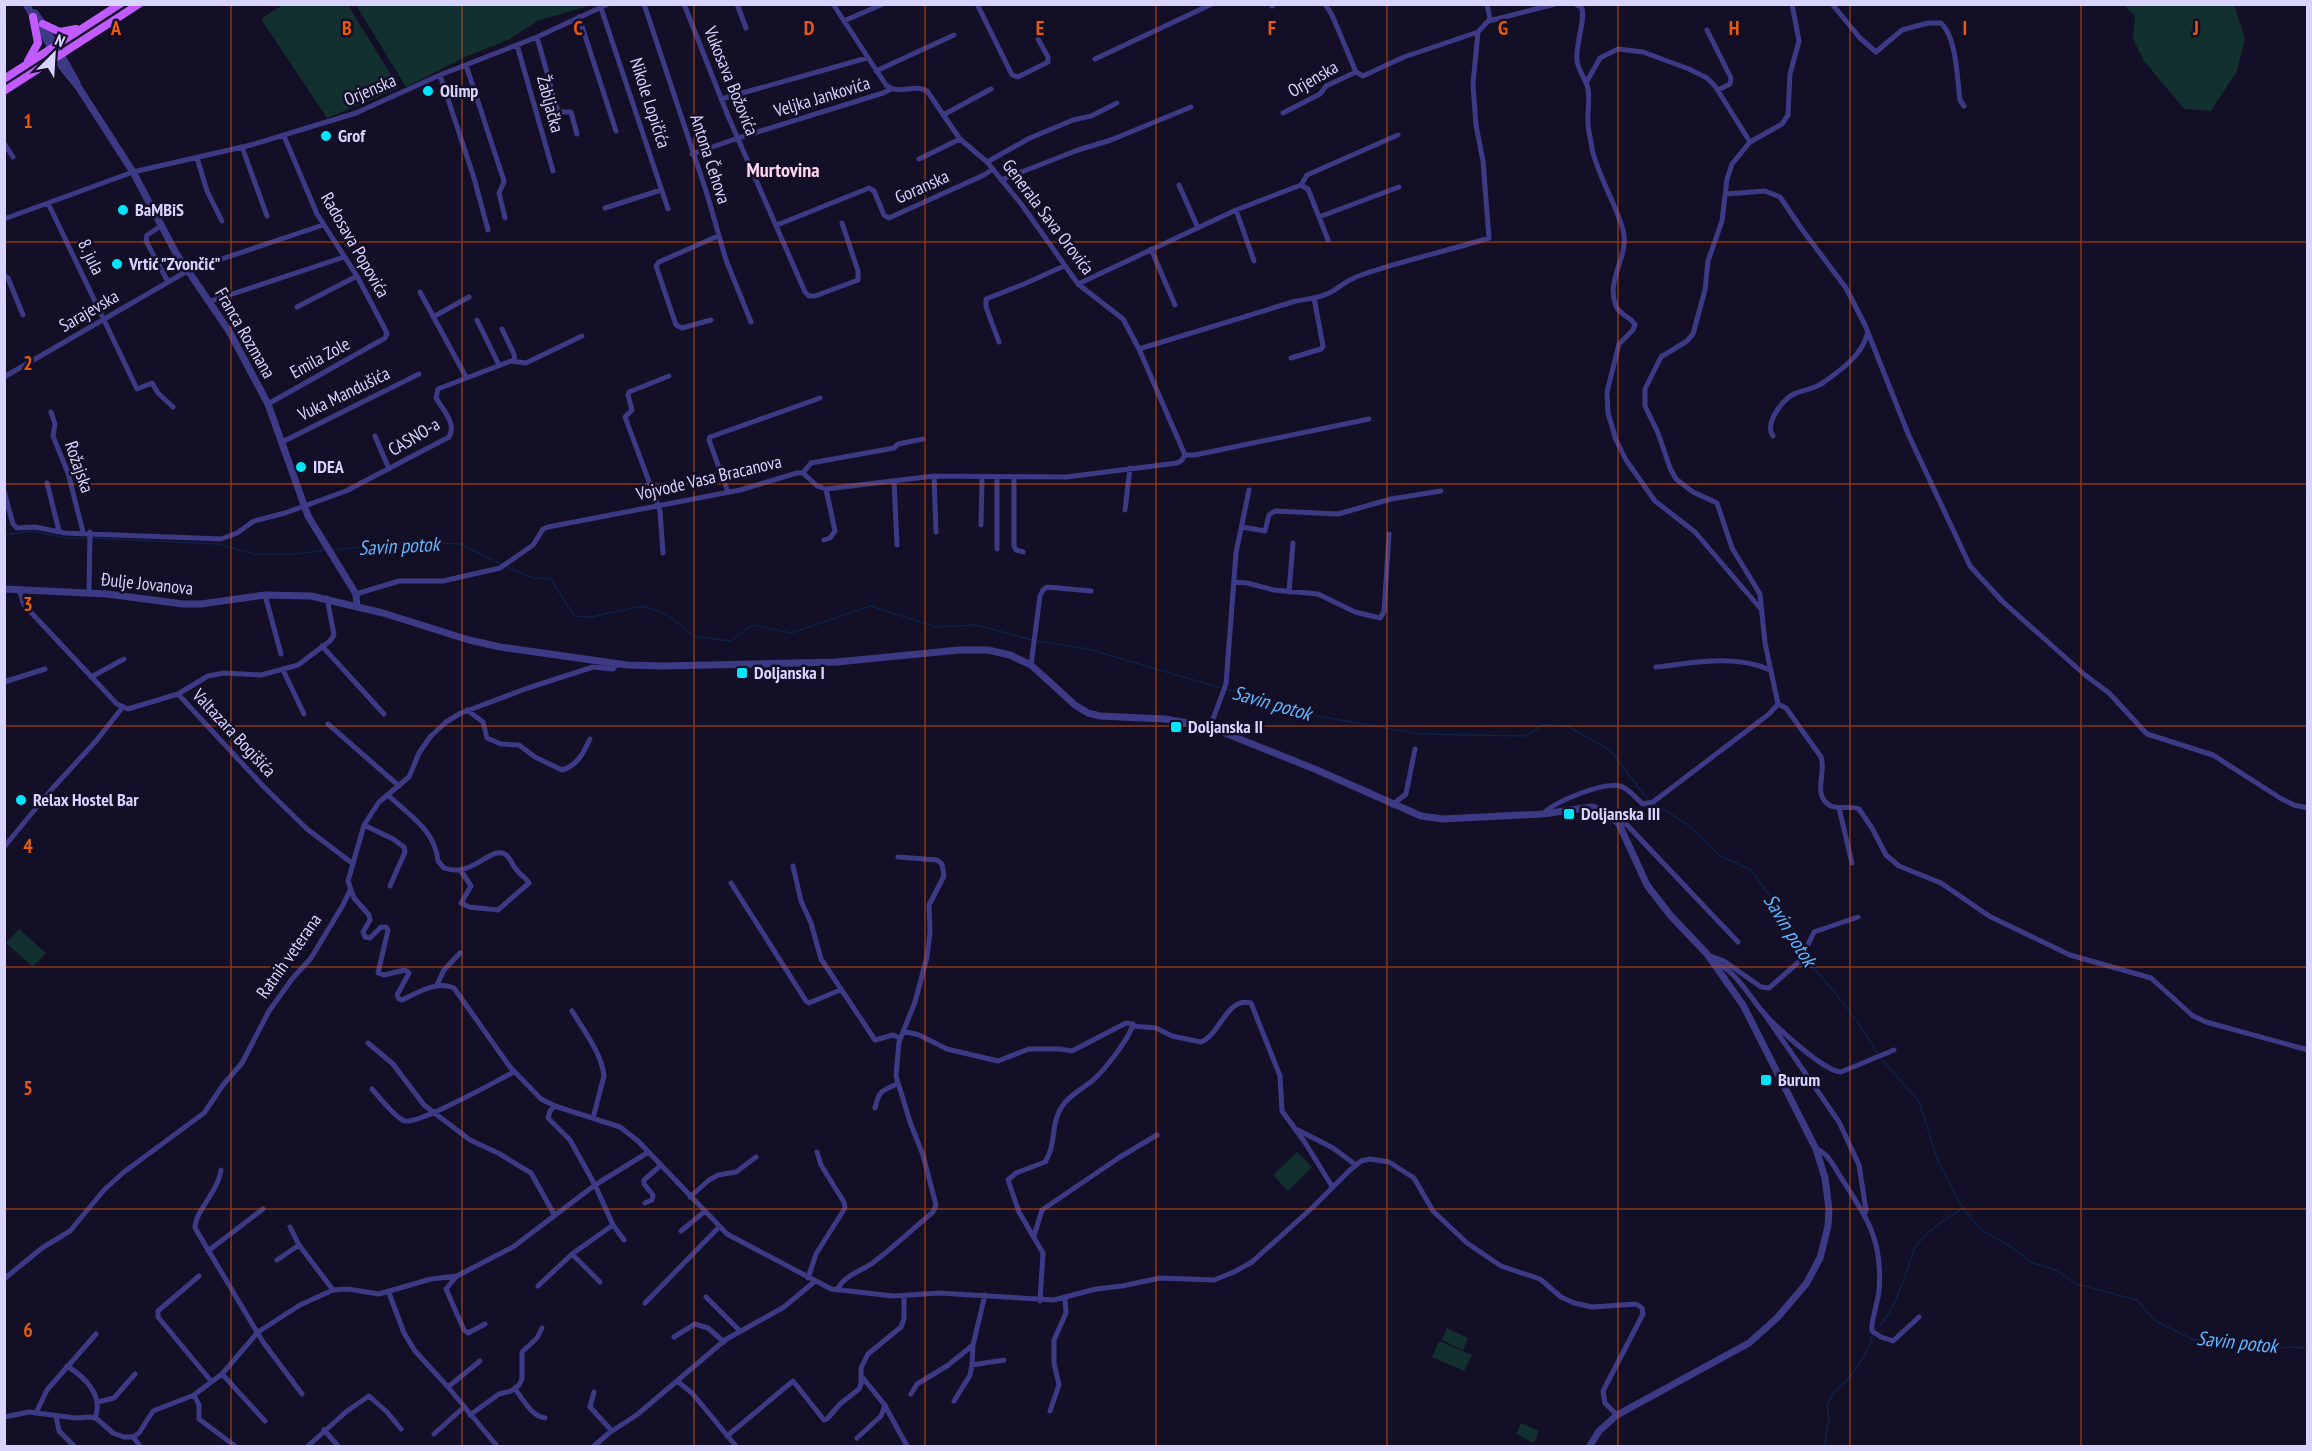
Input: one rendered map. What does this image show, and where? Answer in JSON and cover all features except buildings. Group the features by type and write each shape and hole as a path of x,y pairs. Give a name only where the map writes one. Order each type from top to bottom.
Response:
{"main road":[{"path":"4,80 120,4"},
{"path":"4,91 139,4"},
{"path":"24,67 38,44 33,17"},
{"path":"43,24 62,32 86,27"}],"street":[{"path":"26,4 43,24 54,47 33,17 26,4"},
{"name":"Orjenska","path":"4,219 133,172 284,136 356,113 440,75 537,37 608,4"},
{"name":"Antona Čehova","path":"644,4 707,194 718,236 751,322"},
{"name":"Vukosava Božovića","path":"684,4 721,99 805,292 812,297 858,280 858,272 842,223"},
{"path":"737,4 746,28"},
{"path":"833,4 867,58 891,89"},
{"path":"844,21 883,4"},
{"path":"977,4 1012,75 1018,77 1048,62 1048,57 1038,39"},
{"path":"1095,59 1212,4"},
{"name":"Orjenska","path":"1283,113 1320,94 1326,86 1356,72 1332,15 1325,4"},
{"path":"1487,4 1489,21"},
{"path":"1356,72 1363,76 1417,52 1478,32 1489,21 1555,4"},
{"path":"1575,4 1584,7 1577,54 1579,68 1588,90 1588,123 1593,151 1600,176 1618,216 1624,237 1624,248 1614,279 1613,294 1621,314 1634,321 1635,325 1634,330 1619,344 1612,368 1607,404 1611,425 1626,460 1655,501 1695,532 1760,608"},
{"path":"1778,704 1770,670 1760,608 1760,594 1732,548 1717,503 1693,492 1676,479 1645,406 1644,398 1648,380 1661,357 1687,341 1693,334 1705,290 1708,261 1722,221 1727,179 1732,164 1750,142 1782,124 1788,115 1790,74 1799,41 1791,4"},
{"path":"1832,4 1860,38 1876,52 1902,30 1928,23 1941,23 1950,41 1960,100 1964,106"},
{"name":"Nikole Lopičića","path":"601,8 668,209"},
{"path":"579,18 616,131"},
{"path":"1707,30 1731,78 1730,84 1718,90"},
{"path":"1139,349 1296,301 1314,298 1335,290 1347,280 1371,271 1489,238 1473,84 1478,32"},
{"path":"876,71 954,36"},
{"path":"537,37 557,109 560,113 571,112 577,134"},
{"name":"Žabljačka","path":"517,45 553,171"},
{"name":"Franca Rozmana","path":"54,47 133,172 161,226 229,331 268,404 304,507 356,594 357,606"},
{"path":"1586,82 1602,56 1618,49 1632,49 1689,69 1707,78 1718,90 1750,142"},
{"path":"721,99 867,58"},
{"path":"466,65 503,178 504,182 499,193 505,218"},
{"path":"440,75 474,178 488,230"},
{"name":"Generala Sava Orovića","path":"891,89 897,91 923,88 960,139 993,169 1053,245 1064,266 1078,284 1120,315 1139,349 1177,432 1185,455"},
{"name":"Veljka Jankovića","path":"692,154 891,89"},
{"path":"944,115 991,89"},
{"path":"987,162 1030,138 1073,120 1091,116 1117,103"},
{"path":"1001,180 1078,150 1111,140 1191,106"},
{"path":"1301,185 1306,176 1398,135"},
{"name":"Radosava Popovića","path":"284,136 312,206 357,276 386,330 386,336"},
{"path":"919,159 960,139"},
{"path":"4,143 13,157"},
{"path":"242,147 267,216"},
{"path":"197,158 207,191 222,221"},
{"name":"Goranska","path":"777,225 869,188 874,191 884,216 889,218 993,169"},
{"path":"1179,185 1198,228"},
{"path":"1078,284 1236,210 1301,185 1307,187 1328,240"},
{"path":"1319,217 1399,187"},
{"path":"605,208 661,190"},
{"path":"1726,194 1765,191 1780,197 1846,288 1868,333 1909,436 1972,569 2002,601 2085,675 2109,693 2147,734 2213,755 2280,798 2307,808"},
{"name":"8. jula","path":"48,203 137,389 152,383 161,396 173,406"},
{"path":"1236,210 1254,261"},
{"path":"189,270 323,225"},
{"path":"161,226 147,235 146,241 168,282"},
{"path":"711,320 685,327 677,326 656,266 658,263 718,236"},
{"path":"1151,249 1175,305"},
{"path":"211,301 344,257"},
{"path":"999,342 986,307 986,299 1064,266"},
{"name":"Sarajevska","path":"4,377 189,270"},
{"path":"4,275 8,278 23,315"},
{"path":"297,307 357,276"},
{"path":"420,292 466,377"},
{"path":"433,317 469,297"},
{"path":"1291,358 1321,349 1323,346 1314,298"},
{"path":"477,320 499,365"},
{"path":"502,329 514,354 514,361"},
{"path":"1773,436 1770,426 1788,398 1822,384 1860,353 1868,333"},
{"name":"Emila Zole","path":"268,404 386,336"},
{"name":"CASNO-a","path":"4,491 15,527 83,532 90,537 221,539 237,533 254,521 304,507 346,491 449,437 452,426 436,398 438,389 499,365 514,361 526,363 582,336"},
{"name":"Vuka Mandušića","path":"282,442 419,374"},
{"path":"663,553 658,506 625,417 632,410 629,392 669,376"},
{"path":"728,492 709,440 710,437 820,398"},
{"name":"Rožajska","path":"51,411 55,424 53,436 68,473 83,532"},
{"path":"824,540 830,538 836,531 826,489 934,476 1066,477 1180,462 1185,455 1369,419"},
{"path":"375,436 389,469"},
{"path":"803,473 811,463 894,448 898,444 923,439"},
{"path":"1125,510 1130,468"},
{"name":"Vojvode Vasa Bracanova","path":"356,594 399,581 443,581 503,566 532,544 546,527 728,492 797,473 803,473 819,488 826,489"},
{"path":"934,476 936,532"},
{"path":"981,525 982,477"},
{"path":"997,478 997,549"},
{"path":"1014,478 1014,546 1016,550 1023,552"},
{"path":"894,481 897,545"},
{"path":"46,483 59,531"},
{"path":"1210,727 1226,684 1236,553 1249,490"},
{"path":"1242,527 1265,531 1269,515 1275,511 1338,514 1390,499 1441,491"},
{"path":"1234,582 1289,592 1321,594 1361,614 1382,616 1389,534"},
{"path":"89,593 90,537"},
{"path":"1289,592 1293,543"},
{"path":"1031,665 1040,596 1043,590 1047,587 1091,591"},
{"name":"Đulje Jovanova","path":"4,590 89,593 192,604 265,595 291,594 327,598 469,640 617,664 663,666 837,662 980,649 1002,652 1031,665 1075,705 1088,713 1100,716 1165,719 1210,727 1317,770 1392,805 1432,818 1543,813 1592,807 1605,811 1617,820"},
{"path":"4,847 122,708 24,605 18,590"},
{"path":"265,595 281,654"},
{"path":"178,694 208,676 224,673 261,675 303,663 334,635 327,598"},
{"path":"322,646 384,714"},
{"path":"91,677 124,659"},
{"path":"1656,668 1705,662 1746,661 1770,670"},
{"name":"Ratnih veterana","path":"4,1279 42,1248 70,1231 101,1194 124,1172 204,1113 223,1085 242,1063 269,1011 292,979 311,958 343,905 350,889 348,876 364,825 373,809 409,777 419,753 430,737 454,716 467,710 593,667 613,669 617,664"},
{"path":"4,682 45,669"},
{"path":"283,670 304,714"},
{"name":"Valtazara Bogišića","path":"122,708 132,708 178,694 263,786 300,822 330,849 352,863"},
{"path":"1543,813 1582,794 1613,786 1625,788 1640,802 1651,803 1769,714 1778,704"},
{"path":"1778,704 1786,708 1821,757 1824,764 1821,793 1830,806 1859,809 1872,828 1880,847 1899,866 1952,889 1996,919 2070,955 2151,978 2193,1016 2206,1022 2307,1050"},
{"path":"467,710 483,722 487,738 501,744 519,745 535,758 562,770 574,764 582,756 590,739"},
{"path":"328,724 399,786"},
{"path":"1392,805 1406,794 1415,749"},
{"path":"388,795 429,833 438,850 438,861 441,866 461,871 500,852 508,857 529,883 498,910 476,909 461,903 471,886 461,871"},
{"path":"1839,808 1852,863"},
{"path":"1617,820 1628,826 1738,942"},
{"path":"1590,1446 1599,1431 1617,1415 1749,1343 1777,1317 1806,1284 1820,1258 1828,1226 1828,1192 1816,1149 1749,1016 1707,954 1670,915 1647,885 1617,820"},
{"path":"364,825 404,847 405,852 390,886"},
{"path":"837,1290 845,1279 876,1261 935,1209 936,1200 923,1155 896,1076 900,1038 915,1002 927,957 930,932 928,904 944,876 940,861 898,857"},
{"path":"793,866 801,901 811,923 821,959 840,990 851,1002 875,1040 893,1035 900,1038"},
{"path":"730,883 806,1002 809,1003 840,990"},
{"path":"350,889 354,898 369,915 370,920 363,932 365,937 370,938 381,927 386,927 388,930 378,973 384,975 405,970 409,973 397,995 399,999 402,1000 437,985 448,986 456,991 514,1072 541,1099 555,1106 620,1127 719,1227 735,1240 814,1282 837,1290 904,1296 939,1293 1040,1300 1065,1299 1096,1288 1122,1286 1160,1278 1214,1280 1252,1262 1361,1161 1370,1159 1389,1162 1414,1178 1434,1211 1482,1255 1501,1266 1539,1279 1561,1297 1574,1303 1592,1307 1636,1304 1642,1308 1643,1314 1603,1391 1605,1403 1617,1415"},
{"path":"1707,954 1724,961 1766,989 1803,958 1814,932 1858,917"},
{"path":"437,985 444,970 460,953"},
{"path":"1712,962 1720,964 1731,974 1763,1012 1839,1122 1859,1165 1866,1210 1864,1215"},
{"path":"903,1031 919,1035 947,1049 995,1061 1029,1048 1072,1051 1126,1023 1132,1023 1133,1026 1156,1028 1172,1036 1201,1042 1211,1036 1234,1006 1240,1003 1251,1003 1280,1076 1282,1111 1332,1186"},
{"path":"572,1011 597,1050 602,1063 604,1076 593,1118"},
{"path":"1763,1012 1808,1053 1834,1071 1841,1072 1894,1050"},
{"path":"1040,1300 1043,1253 1019,1212 1008,1180 1016,1173 1045,1162 1054,1137 1054,1121 1059,1111 1065,1102 1101,1073 1133,1026"},
{"path":"368,1043 393,1064 424,1105 470,1140 531,1173 554,1214"},
{"path":"372,1089 404,1121 421,1119 514,1072"},
{"path":"875,1108 881,1091 897,1084"},
{"path":"555,1106 548,1118 570,1140 614,1226 624,1240"},
{"path":"1296,1130 1334,1148 1356,1165"},
{"path":"1034,1236 1041,1210 1157,1135"},
{"path":"1816,1149 1826,1155 1864,1215 1878,1248 1879,1288 1877,1309 1871,1328 1874,1334 1887,1340 1894,1340 1919,1317"},
{"path":"4,1417 16,1413 36,1413 95,1418 113,1433 133,1437 139,1433 153,1411 194,1395 222,1374 258,1332 305,1302 333,1290 348,1289 379,1294 389,1293 430,1279 457,1276 513,1247 554,1214 647,1152"},
{"path":"807,1278 816,1254 845,1208 844,1202 821,1165 817,1152"},
{"path":"690,1197 709,1180 718,1175 736,1172 756,1157"},
{"path":"645,1203 652,1200 653,1195 644,1184 644,1180 660,1166"},
{"path":"221,1170 220,1180 195,1223 195,1228 258,1332 302,1394"},
{"path":"208,1251 263,1209"},
{"path":"681,1231 704,1212"},
{"path":"538,1286 572,1254 614,1226"},
{"path":"290,1227 299,1245 333,1290"},
{"path":"645,1303 719,1227"},
{"path":"276,1260 299,1245"},
{"path":"572,1254 600,1281"},
{"path":"199,1276 158,1311 158,1317 212,1381"},
{"path":"457,1276 446,1289 464,1330 468,1333 485,1324"},
{"path":"594,1446 638,1414 724,1342 784,1307 814,1282"},
{"path":"389,1293 404,1333 415,1351 496,1446"},
{"path":"954,1401 970,1375 973,1345 985,1295"},
{"path":"727,1436 793,1381 826,1420 845,1399 859,1389 864,1360 903,1323 904,1296"},
{"path":"706,1297 740,1331"},
{"path":"1050,1411 1059,1385 1054,1363 1054,1340 1066,1313 1065,1299"},
{"path":"674,1337 691,1324 699,1324 724,1342"},
{"path":"470,1415 499,1394 515,1389 522,1379 522,1352 537,1338 542,1328"},
{"path":"36,1413 47,1390 96,1334"},
{"path":"911,1394 916,1384 947,1366 973,1345"},
{"path":"972,1365 1004,1360"},
{"path":"448,1387 480,1361"},
{"path":"68,1366 88,1384 98,1402 95,1418"},
{"path":"98,1402 114,1398 135,1374"},
{"path":"222,1374 266,1421"},
{"path":"862,1377 884,1404 907,1446"},
{"path":"677,1381 692,1393 736,1446"},
{"path":"515,1389 537,1416 545,1418"},
{"path":"594,1392 590,1407 612,1431"},
{"path":"194,1395 199,1405 199,1419 235,1446"},
{"path":"308,1446 324,1430 369,1396 401,1429"},
{"path":"857,1438 881,1416 884,1404"},
{"path":"434,1434 464,1407"},
{"path":"56,1416 59,1431 74,1446"},
{"path":"324,1430 338,1446"},
{"path":"133,1437 140,1446"}],"green space":[{"path":"284,4 348,5 399,88 327,118 261,19"},
{"path":"356,5 593,5 539,20 508,40 465,57 406,87"},
{"path":"2124,5 2234,5 2245,38 2237,71 2211,111 2184,109 2144,61 2133,39 2135,16"},
{"path":"19,929 46,953 33,967 6,943"},
{"path":"1297,1152 1312,1167 1288,1191 1273,1175"},
{"path":"1447,1328 1468,1338 1463,1350 1442,1340"},
{"path":"1439,1341 1472,1355 1464,1371 1432,1357"},
{"path":"1521,1423 1539,1431 1534,1443 1516,1434"}],"waterway":[{"name":"Savin potok","path":"4,535 32,531 66,538 87,538"},
{"name":"Savin potok","path":"92,538 218,544 254,554 296,554 326,550"},
{"name":"Savin potok","path":"333,550 412,542 461,544 501,564"},
{"name":"Savin potok","path":"505,566 533,578 551,579 574,616 591,617 643,606 666,614 694,636 730,641 753,625 791,633 871,606 936,627 975,625 1033,640"},
{"name":"Savin potok","path":"1037,641 1088,649 1221,688"},
{"name":"Savin potok","path":"1226,689 1318,716 1420,734 1525,736 1543,725 1567,726 1610,750 1649,801"},
{"name":"Savin potok","path":"1653,803 1688,825 1719,855 1751,870 1792,926 1796,945 1801,955"},
{"name":"Savin potok","path":"1804,958 1844,1004 1878,1054"},
{"name":"Savin potok","path":"1881,1058 1919,1102 1939,1164 1963,1208 1981,1230 2015,1249 2030,1262 2056,1270 2076,1284 2137,1300 2154,1320 2194,1340 2225,1337 2268,1348 2301,1347 2308,1351"},
{"path":"1875,1330 1894,1304 1914,1249 1930,1231 1962,1209"},
{"path":"1824,1446 1829,1419 1827,1404 1834,1392 1849,1378 1859,1364 1868,1350 1873,1334"}],"place":[{"name":"Olimp","path":"428,91"},
{"name":"Grof","path":"326,136"},
{"name":"BaMBiS","path":"123,210"},
{"name":"Vrtić \"Zvončić\"","path":"117,264"},
{"name":"IDEA","path":"301,467"},
{"name":"Doljanska I","path":"742,673"},
{"name":"Doljanska II","path":"1176,727"},
{"name":"Relax Hostel Bar","path":"21,800"},
{"name":"Doljanska III","path":"1569,814"},
{"name":"Burum","path":"1766,1080"}],"district":[{"name":"Murtovina","path":"783,170"}]}
